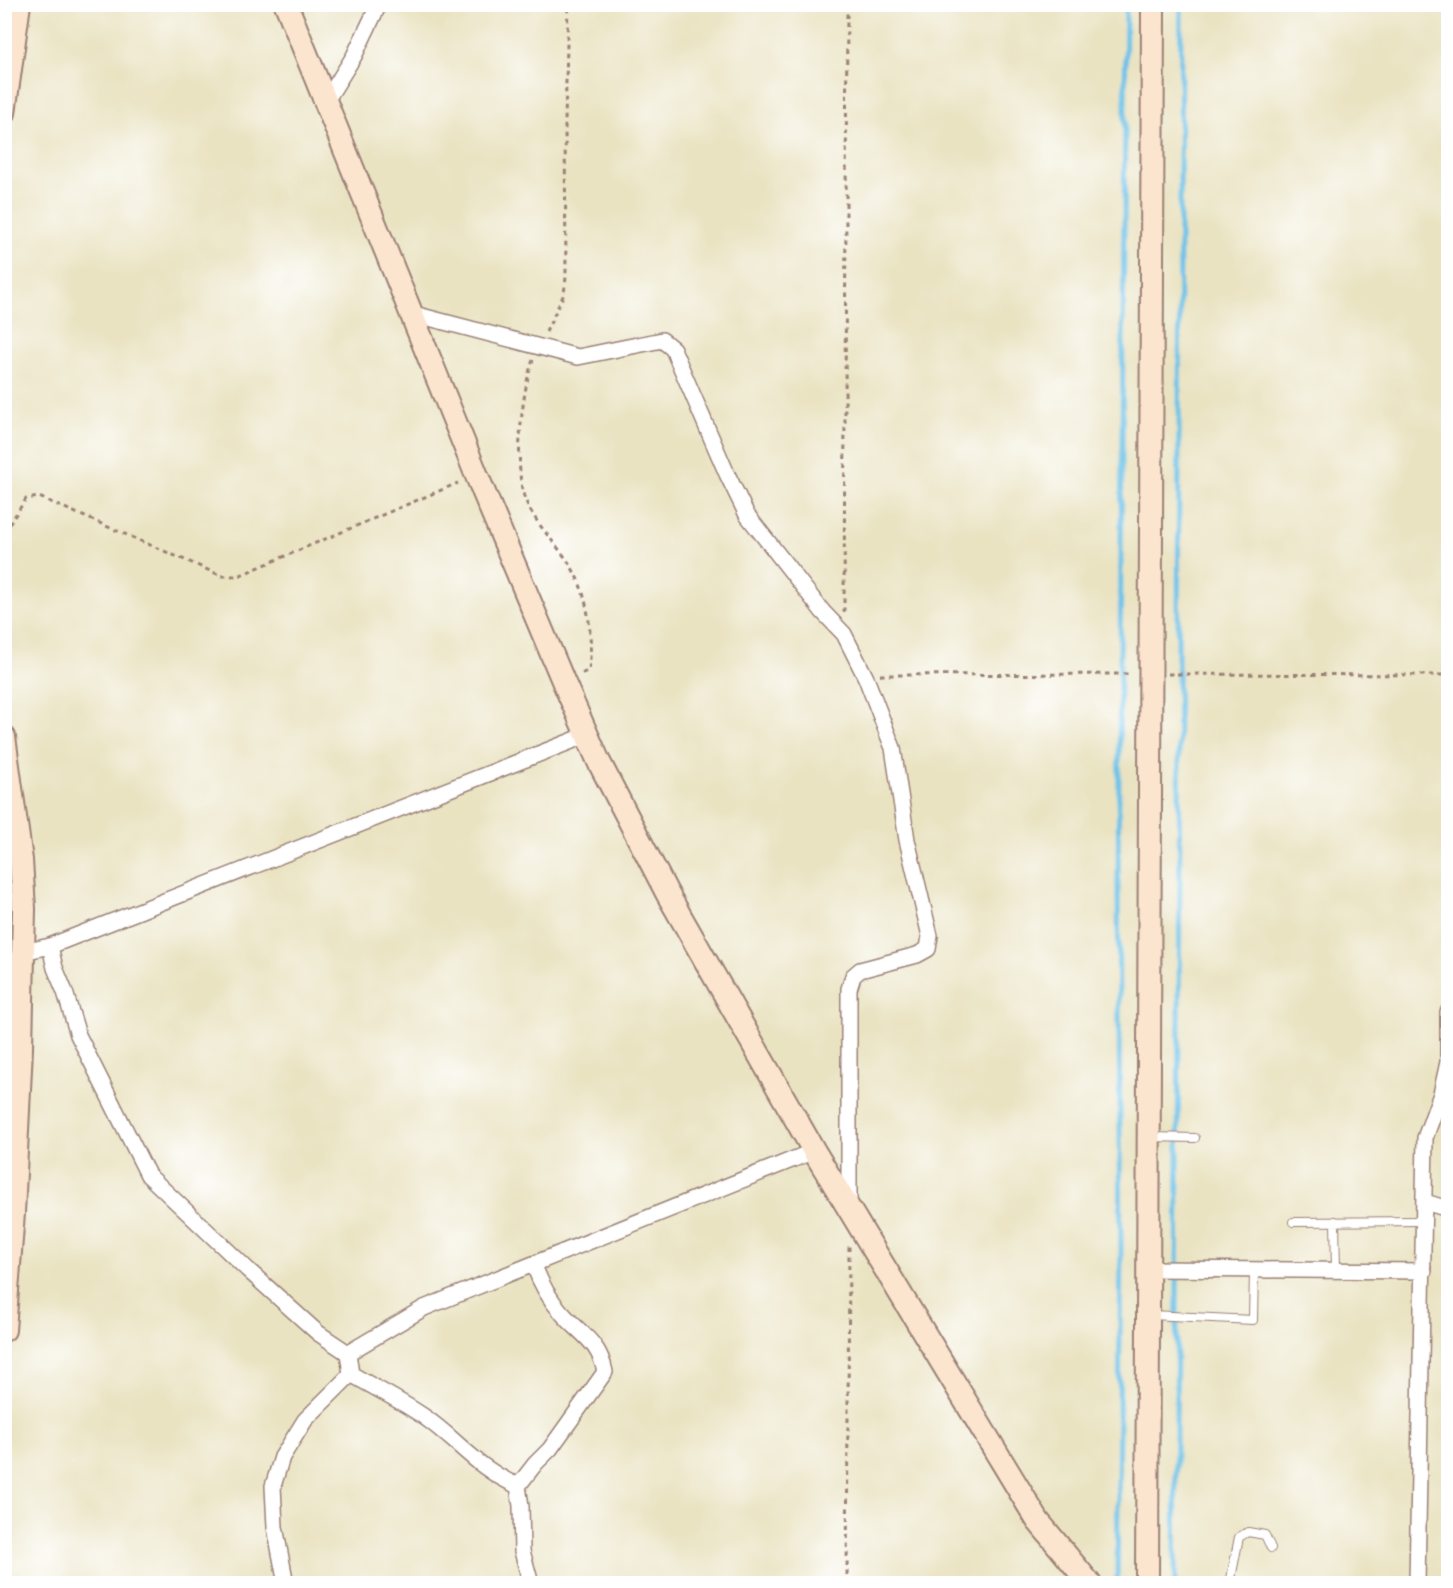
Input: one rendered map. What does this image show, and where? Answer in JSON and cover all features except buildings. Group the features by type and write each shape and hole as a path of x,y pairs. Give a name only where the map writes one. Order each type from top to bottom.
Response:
{"street":[{"path":"4,113 19,4"},
{"path":"286,4 477,476 599,762 667,893 814,1151 1038,1521 1090,1584"},
{"path":"326,101 354,56 379,4"},
{"path":"1147,1584 1149,1315 1159,1269 1160,1137 1153,4"},
{"path":"410,312 578,357 662,340 673,349 747,515 823,612 844,634 866,678 893,748 907,840 930,936 928,949 917,955 860,970 852,976 849,988 849,1208"},
{"path":"23,952 50,946 588,735"},
{"path":"4,737 10,805 21,860 24,993 9,1212 4,1330"},
{"path":"50,946 55,968 78,1035 148,1175 283,1301 318,1332 348,1353 351,1374"},
{"path":"1417,1584 1425,1138 1441,1094 1448,1062 1449,1012"},
{"path":"348,1353 424,1308 814,1151"},
{"path":"1425,1202 1449,1209"},
{"path":"531,1584 522,1551 518,1486 534,1464 550,1449 605,1372 603,1360 592,1341 561,1313 539,1280 534,1265"},
{"path":"1159,1269 1424,1271"},
{"path":"351,1374 423,1416 481,1466 502,1480 518,1486"},
{"path":"285,1584 275,1527 273,1486 282,1457 305,1420 351,1374"}],"lane":[{"path":"1160,1137 1193,1138"},
{"path":"1335,1221 1336,1270"},
{"path":"1293,1222 1423,1221"},
{"path":"1149,1315 1253,1320 1254,1271"},
{"path":"1230,1584 1239,1537 1248,1532 1265,1535 1271,1548"}],"path":[{"path":"564,683 589,670 592,643 586,602 578,579 568,561 535,516 524,496 521,473 522,412 528,375 538,347 564,294 566,277 565,123 568,4"},
{"path":"844,634 847,4"},
{"path":"4,532 26,499 39,497 222,576 238,576 477,476"},
{"path":"866,678 880,675 1129,674"},
{"path":"1170,674 1449,675"},
{"path":"847,1584 849,1243"}],"waterway":[{"path":"1117,1584 1121,1251 1118,884 1126,4"},
{"path":"1175,1584 1180,880 1178,661 1181,4"}]}
